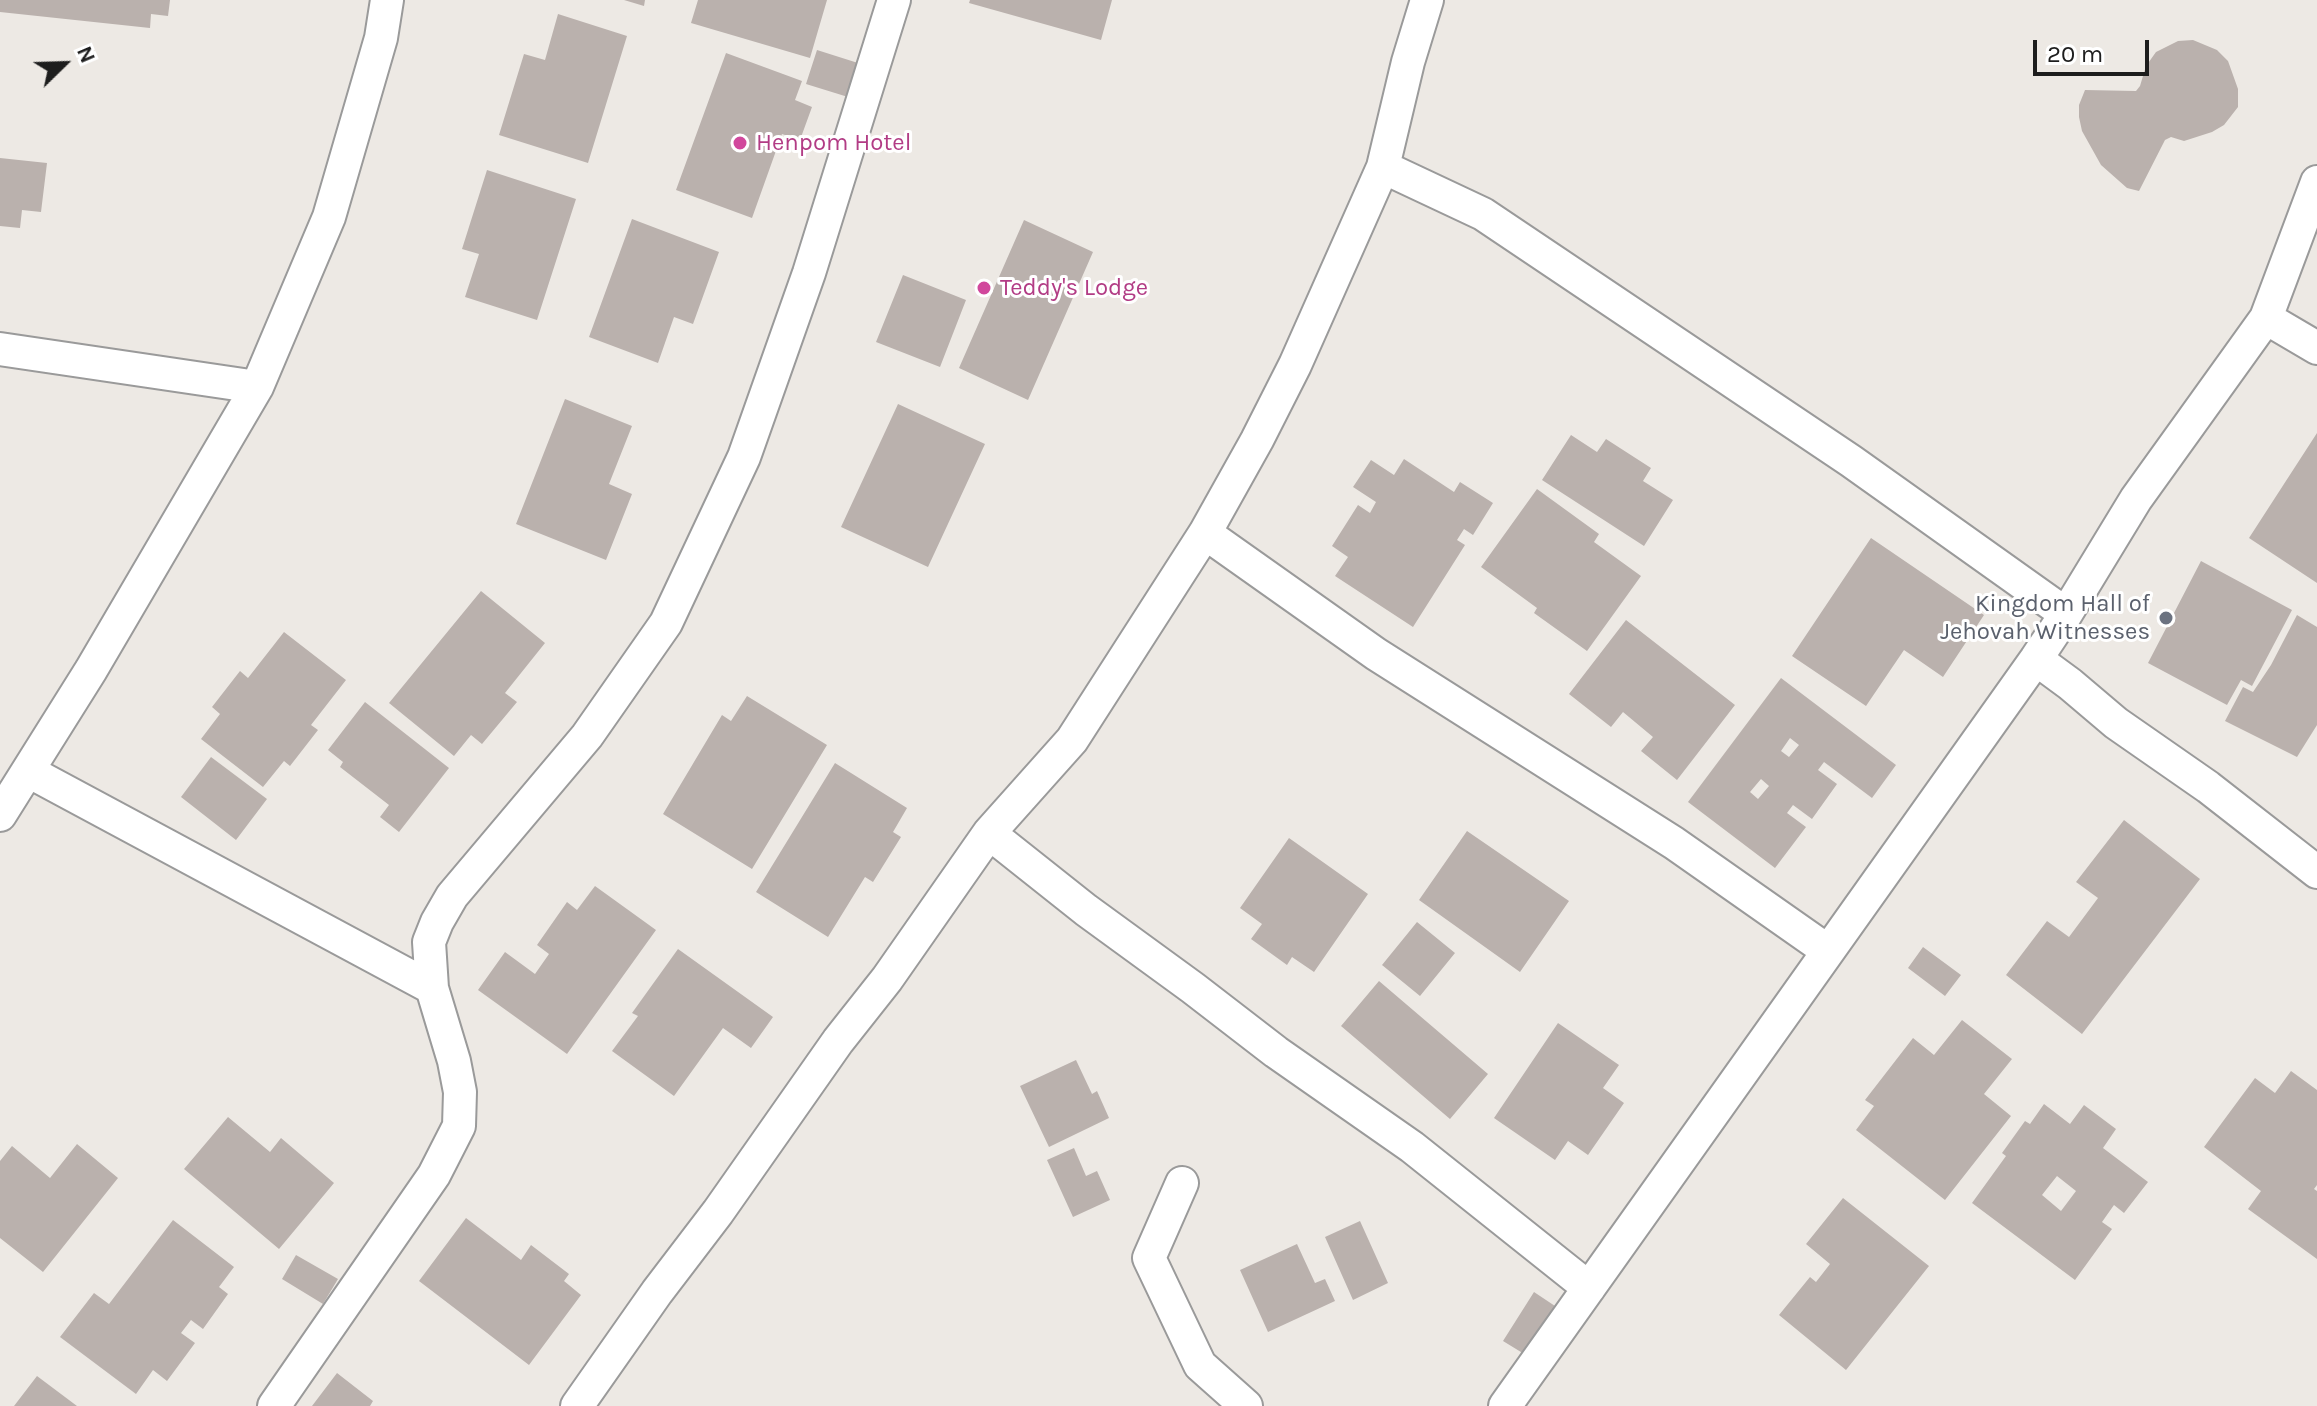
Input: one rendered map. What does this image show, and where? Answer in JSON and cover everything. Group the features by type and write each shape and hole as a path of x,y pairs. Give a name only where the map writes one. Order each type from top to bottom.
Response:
{"street":[{"path":"0,815 91,670 257,387 329,217 381,38 387,0"},
{"path":"274,1406 434,1175 459,1126 460,1092 432,988 429,942 452,896 587,736 666,623 744,457 809,273 894,0"},
{"path":"577,1406 838,1041 887,979 989,833 1072,740 1205,533 1295,365 1383,167 1408,62 1427,0"},
{"path":"1383,167 1483,214 1851,461 2066,614"},
{"path":"1505,1406 2036,659 2136,499 2266,318 2317,182"},
{"path":"2266,318 2317,348"},
{"path":"0,349 257,387"},
{"path":"1205,533 1376,654 1674,843 1828,951"},
{"path":"2036,659 2116,723 2208,787 2317,872"},
{"path":"28,771 432,988"},
{"path":"989,833 1276,1052 1412,1147 1589,1288"},
{"path":"1182,1183 1149,1258 1200,1365 1246,1406"}],"building":[{"path":"0,0 170,0 168,16 151,14 150,28 0,12"},
{"path":"624,0 645,0 644,6"},
{"path":"698,0 827,0 810,58 691,23"},
{"path":"970,0 1112,0 1101,40 969,3"},
{"path":"558,14 627,36 588,163 499,135 524,54 545,60"},
{"path":"2193,40 2217,50 2228,61 2238,89 2238,107 2224,125 2212,132 2184,141 2171,137 2165,140 2139,191 2127,188 2101,165 2082,131 2079,105 2085,90 2136,91 2146,66 2156,52 2178,41"},
{"path":"817,50 858,63 848,97 806,84"},
{"path":"726,53 802,81 795,100 812,107 800,140 782,134 752,218 676,190"},
{"path":"0,158 47,163 41,212 22,210 20,228 0,226"},
{"path":"487,170 576,199 537,320 465,297 479,254 462,249"},
{"path":"632,219 719,252 693,324 674,317 658,363 589,337"},
{"path":"1024,220 1093,252 1028,400 959,368"},
{"path":"903,275 966,300 940,367 876,342"},
{"path":"565,399 632,426 609,484 632,494 606,560 516,524"},
{"path":"898,404 985,444 928,567 841,527"},
{"path":"2317,433 2317,583 2249,538"},
{"path":"1571,435 1597,452 1606,439 1651,468 1643,481 1673,500 1644,546 1542,480"},
{"path":"1404,459 1454,492 1460,482 1493,503 1473,535 1464,529 1457,540 1465,545 1413,627 1335,576 1348,557 1332,546 1358,505 1370,513 1376,502 1353,487 1371,460 1394,475"},
{"path":"1537,489 1599,534 1594,542 1641,576 1587,651 1534,613 1537,608 1481,567"},
{"path":"1871,538 1984,615 1943,677 1904,650 1866,706 1792,656"},
{"path":"2201,561 2292,610 2252,686 2241,680 2227,705 2148,663"},
{"path":"481,591 545,643 505,693 517,702 482,744 471,735 454,756 389,703"},
{"path":"2297,615 2317,627 2317,725 2297,757 2225,721 2243,687 2253,692"},
{"path":"1626,620 1735,705 1677,780 1641,751 1653,737 1623,712 1611,727 1569,694"},
{"path":"284,632 346,680 311,725 318,730 290,766 284,761 263,787 201,739 220,714 212,707 240,671 248,678"},
{"path":"1781,678 1896,765 1872,798 1824,762 1818,770 1837,784 1812,819 1793,805 1787,813 1806,827 1775,868 1688,802","holes":["1790,738 1799,745 1789,757 1781,751","1761,779 1769,786 1758,799 1750,792"]},
{"path":"747,696 827,745 752,869 663,814 722,715 731,721"},
{"path":"365,702 449,768 399,832 380,817 389,805 340,767 343,762 328,750"},
{"path":"211,757 267,799 236,840 181,797"},
{"path":"835,763 907,808 893,832 901,837 873,882 865,877 828,937 756,892"},
{"path":"2124,820 2200,879 2082,1034 2006,975 2047,921 2069,937 2098,898 2076,882"},
{"path":"1467,831 1569,901 1520,972 1419,900"},
{"path":"1289,838 1368,894 1314,972 1292,957 1287,965 1251,939 1262,924 1240,908"},
{"path":"595,886 656,930 567,1054 478,990 505,952 535,974 549,954 537,945 567,902 577,910"},
{"path":"1417,922 1455,953 1420,996 1382,965"},
{"path":"1923,947 1961,975 1945,996 1908,968"},
{"path":"678,949 773,1017 751,1048 723,1028 674,1096 612,1051 638,1016 632,1013"},
{"path":"1379,981 1488,1074 1450,1119 1341,1026"},
{"path":"1962,1020 2012,1059 1984,1094 2011,1116 1945,1200 1856,1130 1874,1106 1865,1100 1913,1038 1934,1055"},
{"path":"1558,1023 1619,1065 1603,1088 1624,1103 1588,1155 1568,1141 1555,1160 1494,1118"},
{"path":"1076,1060 1092,1094 1097,1091 1109,1118 1049,1147 1020,1086"},
{"path":"2291,1071 2317,1090 2317,1185 2314,1189 2317,1191 2317,1259 2248,1209 2261,1191 2204,1147 2255,1078 2275,1093"},
{"path":"2044,1104 2070,1124 2084,1105 2116,1129 2103,1148 2148,1182 2124,1213 2114,1205 2102,1222 2112,1229 2075,1280 1972,1203 2006,1156 2002,1153 2025,1121 2030,1124","holes":["2057,1176 2076,1191 2061,1211 2042,1195"]},
{"path":"228,1117 270,1152 281,1138 334,1183 279,1249 184,1169"},
{"path":"77,1144 118,1178 43,1272 0,1238 0,1161 12,1146 50,1178"},
{"path":"1074,1148 1086,1176 1097,1171 1110,1200 1073,1217 1047,1160"},
{"path":"1843,1198 1929,1266 1846,1370 1779,1315 1810,1277 1816,1282 1830,1264 1806,1244"},
{"path":"466,1218 521,1260 531,1245 569,1274 564,1281 581,1295 529,1365 419,1281"},
{"path":"173,1220 234,1267 219,1287 228,1294 203,1329 191,1320 181,1333 195,1343 167,1381 153,1370 136,1394 60,1337 94,1293 109,1304"},
{"path":"1360,1221 1388,1283 1353,1300 1325,1237"},
{"path":"1297,1244 1315,1283 1325,1279 1335,1301 1268,1332 1240,1270"},
{"path":"296,1255 338,1279 323,1304 282,1279"},
{"path":"1534,1292 1564,1312 1534,1360 1503,1341"},
{"path":"337,1373 373,1401 370,1406 312,1406"},
{"path":"37,1376 77,1406 14,1406"}],"place":[{"name":"Henpom Hotel","path":"740,143"},
{"name":"Teddy's Lodge","path":"984,288"},
{"name":"Kingdom Hall of Jehovah Witnesses","path":"2166,618"}]}
